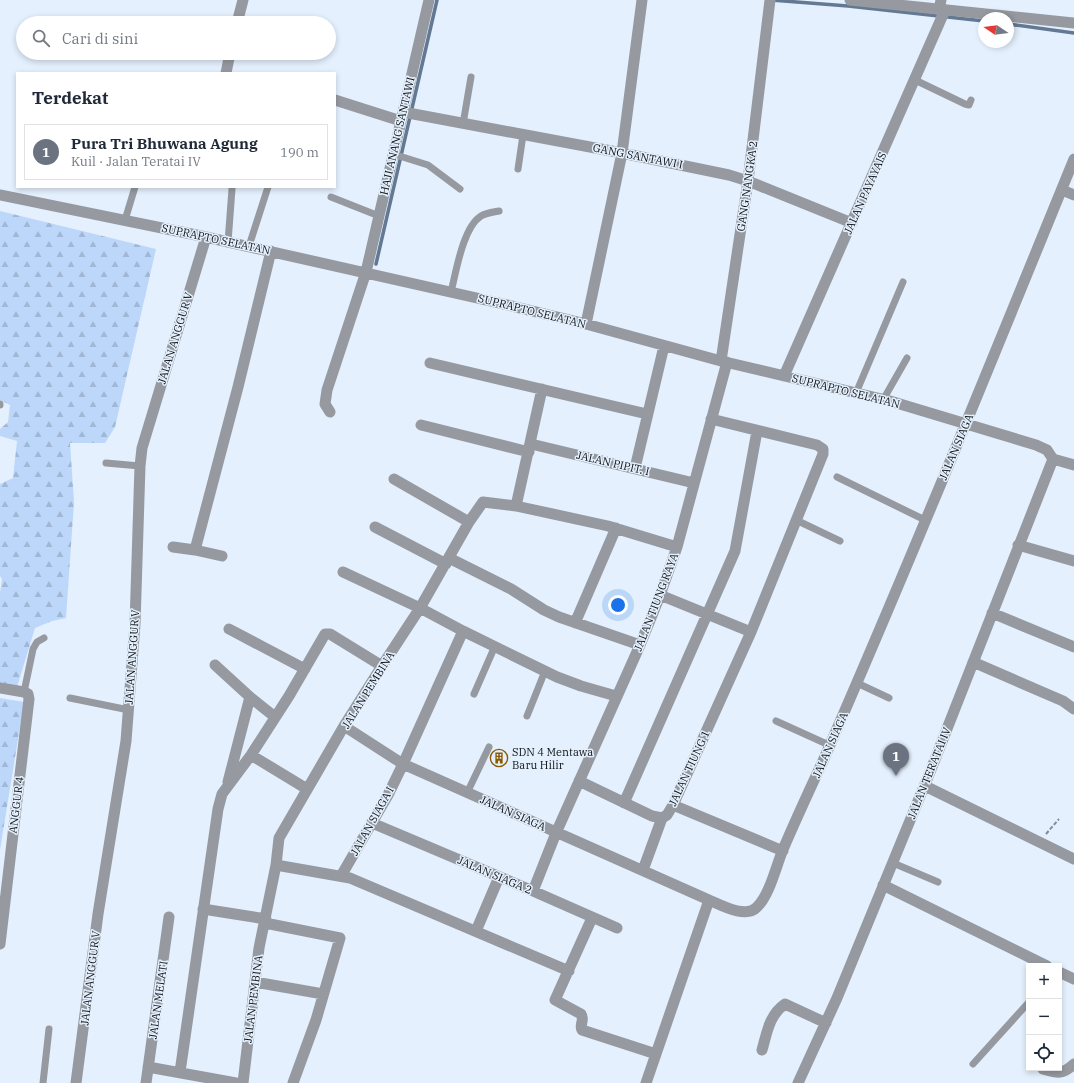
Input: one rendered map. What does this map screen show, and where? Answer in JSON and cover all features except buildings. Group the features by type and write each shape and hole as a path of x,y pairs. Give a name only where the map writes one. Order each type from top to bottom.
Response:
{"street":[{"path":"239,16 242,0"},
{"name":"HAJI ANANG SANTAWI","path":"330,412 325,404 327,390 366,272 393,154 407,115 429,0"},
{"path":"586,324 622,153 642,0"},
{"path":"850,0 942,11 1074,23"},
{"name":"GANG NANGKA 2","path":"724,362 769,5"},
{"name":"JALAN PAYAYAIS","path":"784,376 915,80 942,11"},
{"path":"226,72 229,60"},
{"name":"GANG SANTAWI I","path":"336,100 407,115 622,153 708,170 748,181 852,223"},
{"name":"JALAN SIAGA","path":"344,726 403,764 556,833 734,910 746,912 755,910 763,901 783,851 830,745 966,423 1074,159"},
{"path":"1062,190 1074,194"},
{"name":"SUPRAPTO SELATAN","path":"0,195 249,246 586,324 724,362 856,393 966,423 1036,445 1047,450 1053,459"},
{"name":"JALAN ANGGUR V","path":"76,1083 98,914 124,758 129,710 142,448 206,237"},
{"path":"195,550 238,387 271,251"},
{"path":"635,468 664,346"},
{"name":"JALAN TIUNG RAYA","path":"533,891 556,833 640,645 677,547 711,419 724,362"},
{"path":"430,363 647,414"},
{"path":"516,506 542,389"},
{"path":"624,803 735,551 757,431 711,419"},
{"name":"JALAN PIPIT. I","path":"421,425 635,468 694,483"},
{"name":"JALAN TIUNG 1","path":"579,781 652,816 662,818 667,815 673,805 751,632 823,454 822,449 817,445 757,431"},
{"path":"1053,459 1074,465"},
{"name":"JALAN TERATAI IV","path":"798,1083 826,1023 884,885 1053,459"},
{"path":"394,479 469,522"},
{"name":"JALAN PEMBINA","path":"243,1083 254,982 259,948 276,864 279,838 344,726 420,608 469,522 483,502 516,506 616,528 677,547"},
{"path":"375,527 511,589 544,610 575,623 640,645"},
{"path":"575,623 616,528"},
{"path":"1018,544 1074,561"},
{"path":"173,547 222,556"},
{"path":"344,572 420,608 545,671 570,682 616,696"},
{"path":"660,594 751,632"},
{"path":"992,613 1074,647"},
{"path":"229,629 304,669"},
{"name":"JALAN SIAGA I","path":"341,876 372,823 403,764 463,631"},
{"path":"180,1072 203,909 218,810 222,794 251,755 324,635 328,633 382,666"},
{"path":"973,662 1062,701 1074,709"},
{"path":"215,665 250,697 275,717"},
{"path":"0,688 24,692"},
{"name":"ANGGUR 4","path":"0,944 28,705 28,694 24,692"},
{"path":"226,789 250,697"},
{"path":"251,755 307,789"},
{"path":"924,786 1074,859"},
{"path":"673,805 783,851"},
{"path":"643,870 662,818"},
{"name":"JALAN SIAGA 2","path":"372,823 617,928"},
{"path":"276,864 341,876 357,881 569,972"},
{"path":"476,931 499,877"},
{"path":"884,885 1041,963"},
{"path":"646,1083 709,900"},
{"path":"203,909 340,938 316,1020 293,1083"},
{"name":"JALAN MELATI","path":"146,1083 169,917"},
{"path":"592,918 569,972 555,1000 581,1014 583,1019 582,1030 656,1054"},
{"path":"254,982 323,994"},
{"path":"762,1050 771,1019 778,1008 785,1004 826,1023"},
{"path":"1051,1071 1059,1073 1068,1070 1074,1064"},
{"path":"148,1067 236,1083"}],"lane":[{"path":"463,124 471,77"},
{"path":"915,80 965,104 969,104 971,100"},
{"path":"518,169 523,135"},
{"path":"393,154 428,165 460,189"},
{"path":"126,220 135,188"},
{"path":"249,246 268,188"},
{"path":"228,242 232,189"},
{"path":"331,197 379,216"},
{"path":"451,292 464,242 471,226 481,216 499,211"},
{"path":"856,393 902,282"},
{"path":"882,400 907,358"},
{"path":"106,463 140,466"},
{"path":"837,477 925,520"},
{"path":"796,520 840,541"},
{"path":"24,692 33,648 37,642 44,638"},
{"path":"474,694 495,646"},
{"path":"527,716 545,671"},
{"path":"856,683 889,698"},
{"path":"70,698 129,710"},
{"path":"776,721 830,745"},
{"path":"467,793 489,747"},
{"path":"892,863 938,882"},
{"path":"973,1064 1026,1005"},
{"path":"43,1083 49,1029"}],"path":[{"path":"1038,842 1059,820"}],"green space":[{"path":"0,211 156,249 115,427 105,443 70,443 74,502 66,618 52,621 35,628 17,687 0,684 0,593 2,579 0,576 0,484 13,478 17,441 0,436 0,429 8,422 10,405 0,400"},
{"path":"0,698 24,702 0,850"}],"waterway":[{"path":"376,264 437,0"},
{"path":"771,0 848,6 978,20"},
{"path":"1014,25 1074,33"}],"place":[{"name":"SDN 4 Mentawa Baru Hilir","path":"499,758"},
{"name":"Pura Tri Bhuwana Agung","path":"896,776"}]}
